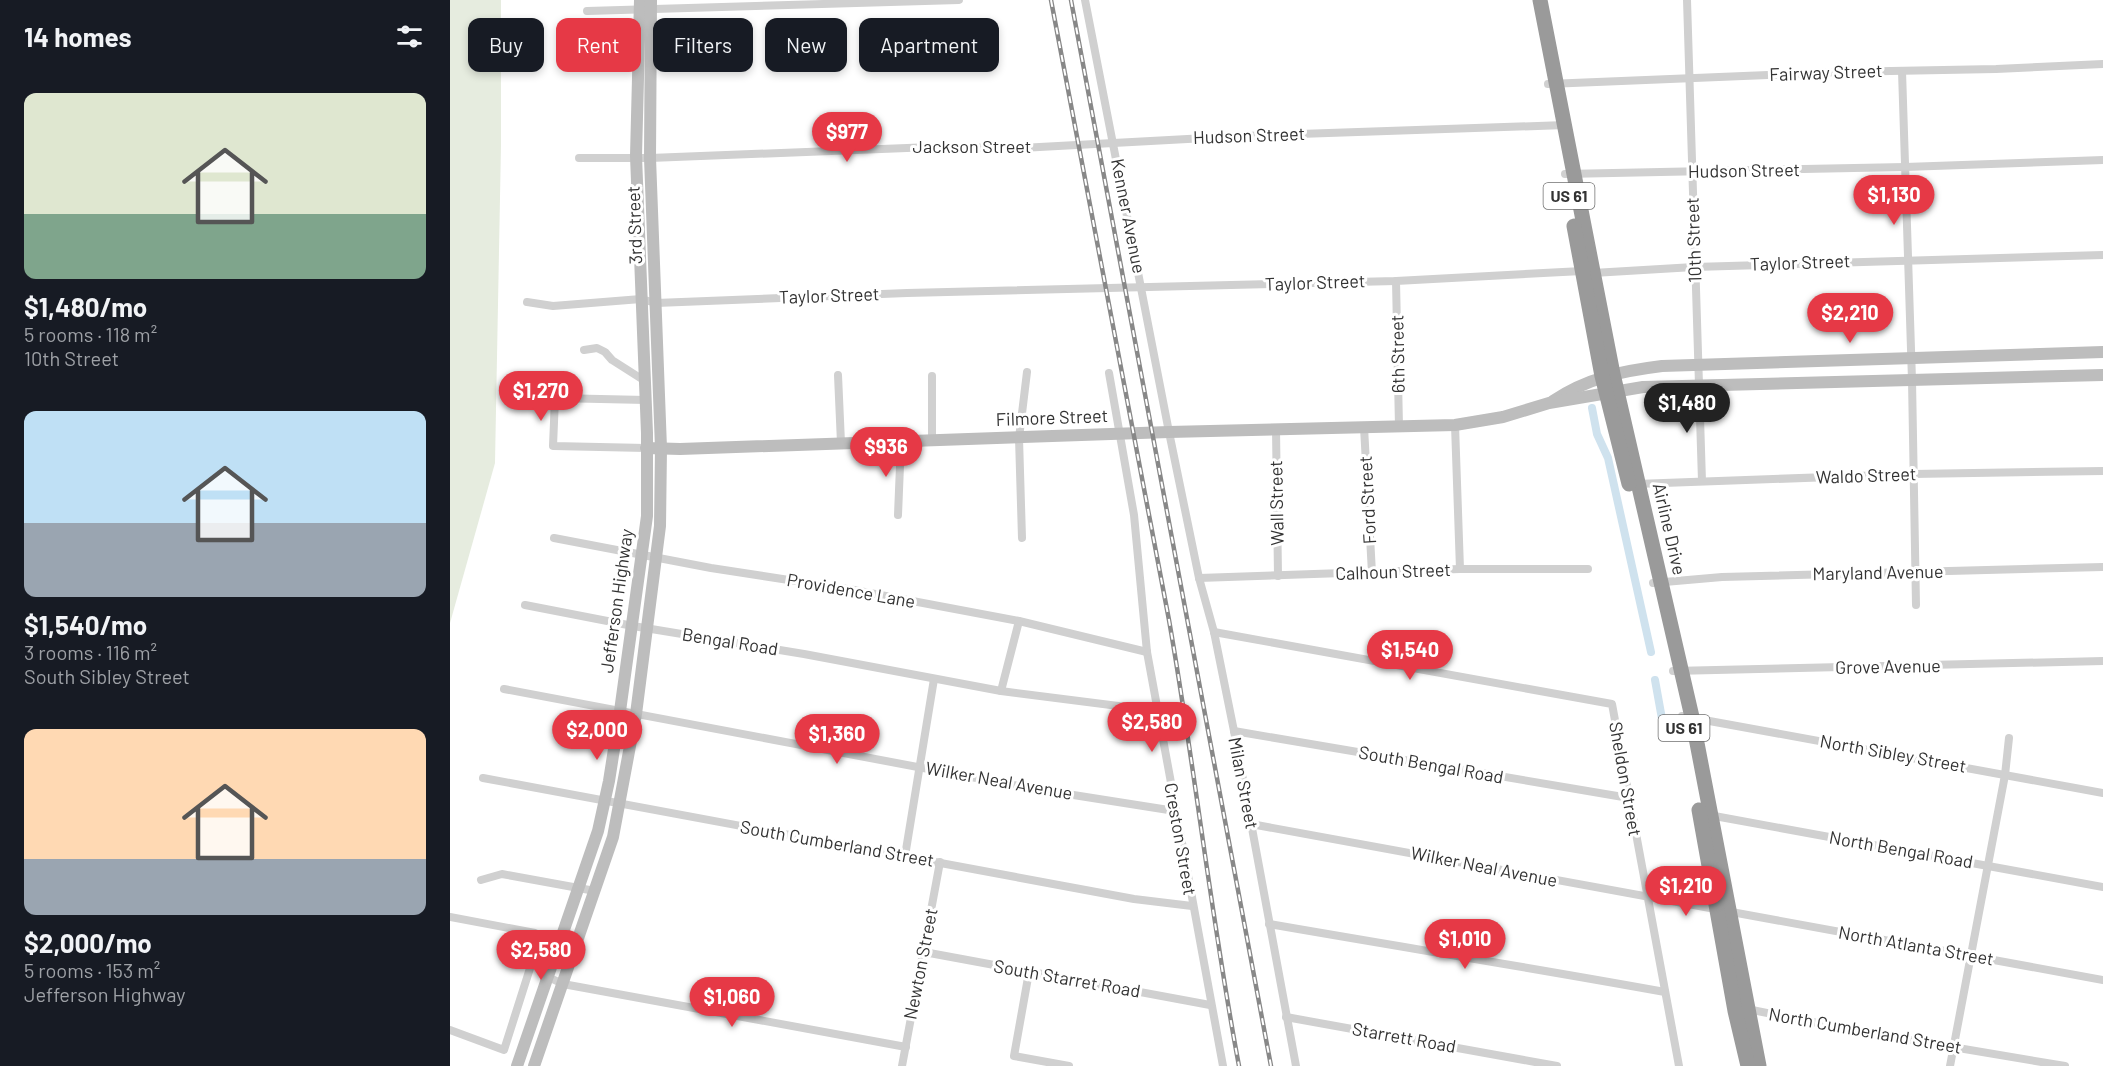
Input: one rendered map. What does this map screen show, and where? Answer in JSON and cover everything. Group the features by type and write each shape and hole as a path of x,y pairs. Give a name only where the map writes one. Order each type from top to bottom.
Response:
{"highway":[{"name":"Airline Drive","path":"1532,0 1561,126 1608,375 1687,717 1741,1010 1748,1066"},
{"name":"Airline Drive","path":"1540,0 1552,83"},
{"name":"Airline Drive","path":"1741,1010 1759,1066"}],"main road":[{"name":"3rd Street","path":"646,5 636,157 646,448"},
{"name":"3rd Street","path":"646,5 661,448"},
{"name":"Filmore Street","path":"1549,404 1577,387 1608,375 1662,366 1698,363 2103,352"},
{"name":"Filmore Street","path":"646,448 1455,425 1503,417 1549,404 1642,387 2103,375"},
{"name":"Jefferson Highway","path":"517,1066 598,831 605,801 633,626 647,516 646,448"},
{"name":"Jefferson Highway","path":"534,1066 613,837 620,804 636,714 657,557 660,526 661,448"}],"street":[{"path":"587,11 646,5 959,0"},
{"name":"Kenner Avenue","path":"1085,0 1169,432"},
{"name":"10th Street","path":"1687,0 1702,481"},
{"name":"Fairway Street","path":"1552,83 2103,64"},
{"path":"1902,71 1912,380 1916,605"},
{"name":"Hudson Street","path":"1114,143 1243,136 1561,126"},
{"name":"Jackson Street","path":"579,158 650,158 932,147 1021,148 1114,143"},
{"name":"Hudson Street","path":"1569,173 1905,167 2103,160"},
{"name":"Taylor Street","path":"527,302 553,306 641,300 656,303 907,293 1396,281 1694,267 2103,255"},
{"name":"6th Street","path":"1396,281 1399,427"},
{"path":"584,350 597,348 605,352 612,360 645,381"},
{"path":"1022,538 1019,438 1027,372"},
{"name":"Creston Street","path":"1109,374 1134,515 1147,652 1223,1066"},
{"path":"838,375 841,443"},
{"path":"932,376 932,441"},
{"name":"Filmore Street","path":"646,400 555,398 553,446 646,448"},
{"path":"1455,425 1460,569"},
{"name":"Ford Street","path":"1364,427 1372,573"},
{"name":"Wall Street","path":"1276,429 1278,576"},
{"name":"Milan Street","path":"1169,432 1199,578 1214,632 1234,730 1296,1066"},
{"path":"898,515 901,441"},
{"name":"Waldo Street","path":"1633,484 1913,474 2103,471"},
{"name":"Providence Lane","path":"554,538 1019,621 1147,652"},
{"name":"Maryland Avenue","path":"1657,582 1733,576 2103,567"},
{"name":"Calhoun Street","path":"1199,578 1460,569 1588,569"},
{"name":"Bengal Road","path":"525,605 934,679"},
{"path":"1001,691 1019,621"},
{"name":"Sheldon Street","path":"1214,632 1612,704 1679,1066"},
{"name":"Grove Avenue","path":"1677,671 2103,661"},
{"path":"905,856 934,679 1001,691 1158,711"},
{"name":"Wilker Neal Avenue","path":"504,689 1029,788 1175,811"},
{"name":"North Sibley Street","path":"1687,717 2103,793"},
{"name":"South Bengal Road","path":"1234,730 1629,798"},
{"path":"1950,1066 2005,774 2009,738"},
{"name":"South Cumberland Street","path":"483,778 1134,899 1192,906"},
{"name":"North Bengal Road","path":"1705,815 2103,887"},
{"name":"Wilker Neal Avenue","path":"1251,824 1722,910"},
{"name":"Newton Street","path":"902,1066 940,862"},
{"path":"481,880 502,874 595,891"},
{"name":"North Atlanta Street","path":"1722,910 2103,980"},
{"path":"450,917 535,933 539,940 504,1050 450,1030"},
{"path":"1269,924 1392,946 1490,960 1665,992"},
{"name":"South Starret Road","path":"924,952 1210,1005"},
{"path":"1029,972 1014,1056 1070,1066"},
{"path":"548,977 562,984 906,1047"},
{"name":"North Cumberland Street","path":"1741,1010 2065,1066"},
{"name":"Starrett Road","path":"1286,1017 1557,1066"}],"shaded area":[{"path":"450,0 501,0 501,18 468,18 468,72 501,72 495,463 450,623"}],"waterway":[{"path":"1592,408 1597,434 1608,458 1651,652"},
{"path":"1655,680 1664,730"}],"railway":[{"path":"1051,0 1169,620 1239,1066"},
{"path":"1071,0 1271,1066"}]}
